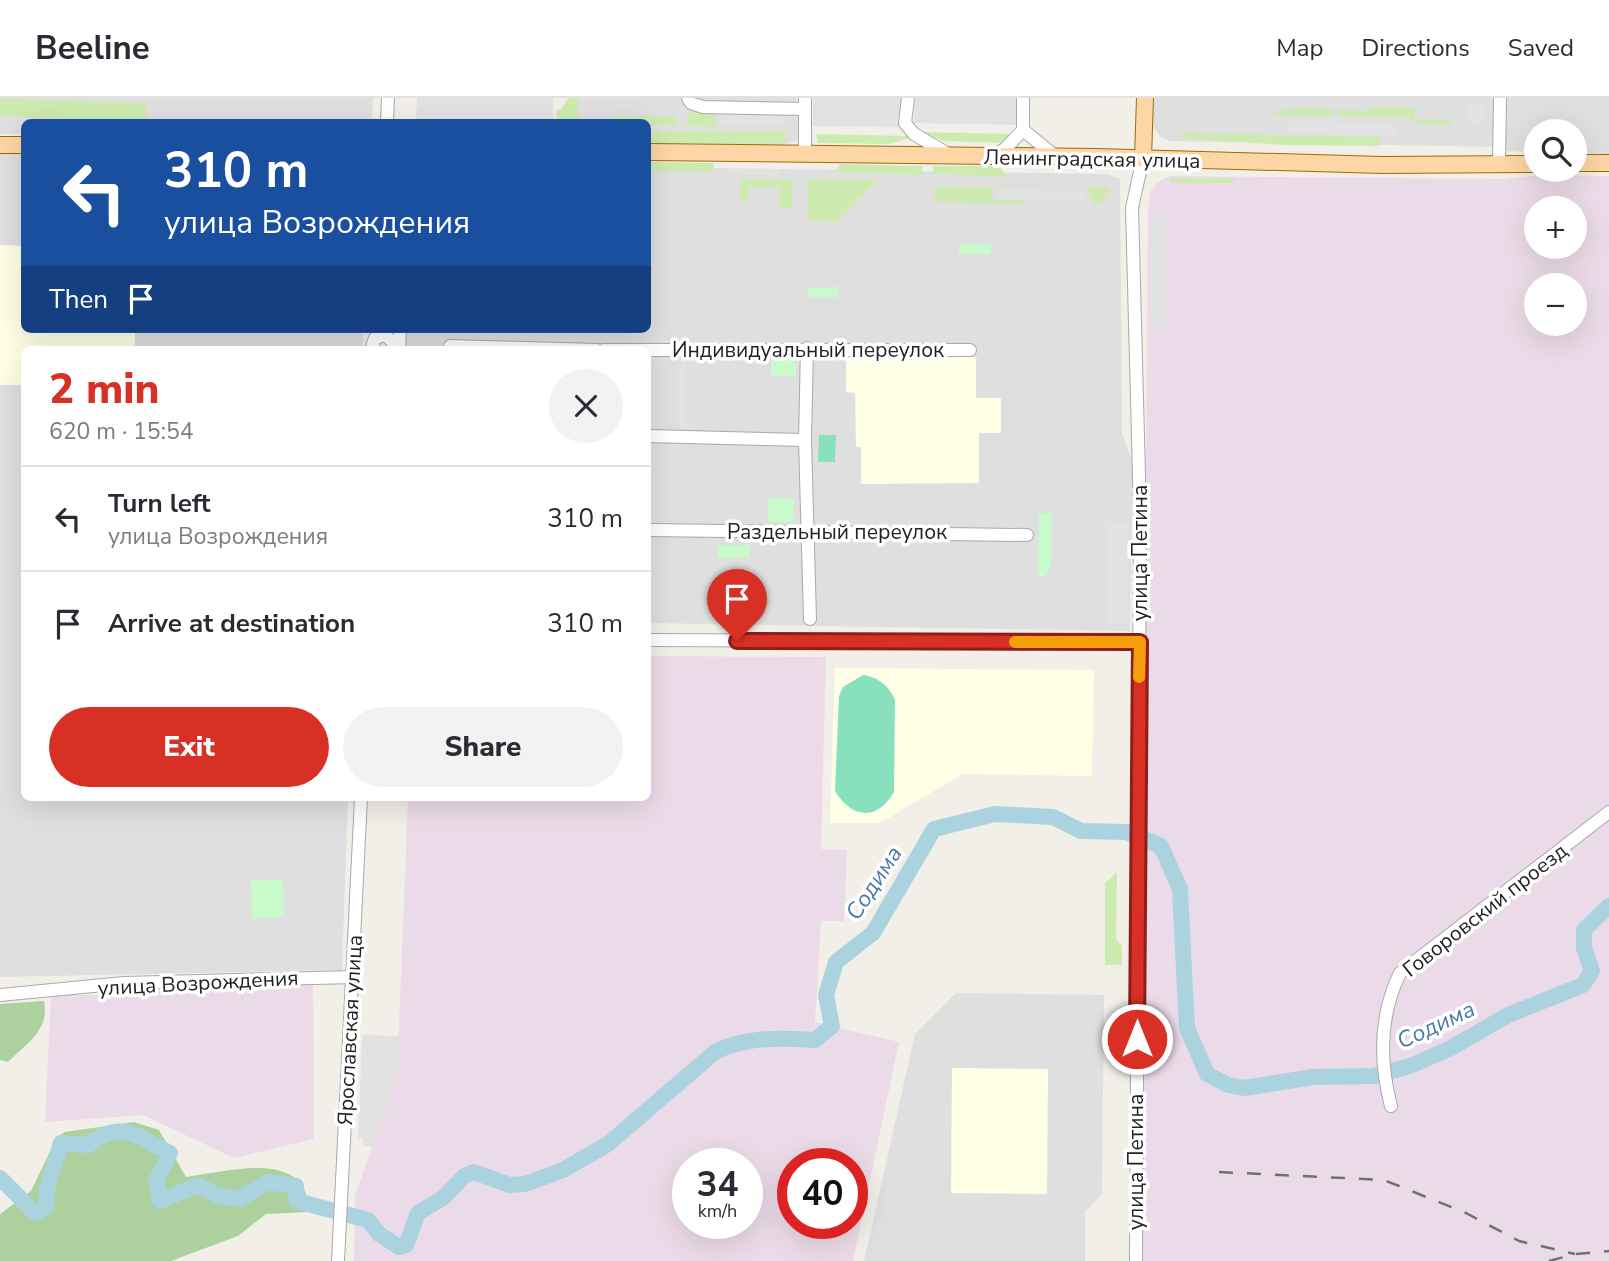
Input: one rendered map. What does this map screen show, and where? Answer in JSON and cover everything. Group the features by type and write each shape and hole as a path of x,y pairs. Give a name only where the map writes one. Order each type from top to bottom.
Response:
{"main road":[{"name":"улица Петина","path":"1143,158 1145,98"},
{"path":"0,145 21,145"},
{"name":"Ленинградская улица","path":"651,152 1383,164 1524,164"},
{"path":"1587,163 1609,163"}],"street":[{"path":"387,119 388,98"},
{"path":"688,98 691,103 703,107 805,103 805,153"},
{"path":"992,156 1005,149 1023,130 1023,98"},
{"path":"1499,163 1500,98"},
{"path":"906,100 905,123 915,134 952,155"},
{"path":"1023,130 1056,157"},
{"name":"улица Петина","path":"1136,1261 1140,462 1132,208 1143,158"},
{"path":"371,346 376,338 385,335 393,342 393,346"},
{"path":"807,348 805,440 810,619"},
{"name":"Индивидуальный переулок","path":"651,350 970,350"},
{"path":"651,436 805,440"},
{"name":"Раздельный переулок","path":"651,530 848,535 854,531 1027,535"},
{"path":"651,640 1140,642"},
{"name":"Ярославская улица","path":"338,1261 361,801"},
{"name":"Говоровский проезд","path":"1391,1105 1383,1065 1384,1016 1400,973 1609,812"},
{"name":"улица Возрождения","path":"0,995 124,983 354,977"}],"shaded area":[{"path":"0,98 373,98 372,119 21,119 21,134 0,134"},
{"path":"417,98 553,98 553,119 416,119"},
{"path":"571,98 797,98 798,140 785,145 651,143 651,119 570,119"},
{"path":"813,98 909,98 908,127 813,126"},
{"path":"914,98 1019,98 1019,125 914,123"},
{"path":"1152,98 1495,98 1494,147 1170,141 1161,137 1152,126"},
{"path":"1506,98 1609,98 1609,154 1587,153 1587,119 1524,119 1524,152 1505,151"},
{"path":"1469,103 1485,103 1485,124 1468,123"},
{"path":"720,109 784,110 784,125 720,124"},
{"path":"1291,121 1393,123 1397,136 1285,133"},
{"path":"0,148 21,149 21,333 363,333 363,346 21,346 21,801 348,801 342,970 0,977"},
{"path":"651,167 1107,174 1120,179 1122,434 1133,463 1130,631 651,623 651,346 405,346 406,333 651,333"},
{"path":"726,169 780,169 780,175 726,174"},
{"path":"1170,176 1505,179 1524,177 1524,182 1587,182 1587,176 1609,176 1609,1261 1140,1261 1148,212 1150,193 1157,182"},
{"path":"996,189 1084,191 1084,201 996,199"},
{"path":"1152,215 1165,215 1165,330 1150,330"},
{"path":"0,245 21,246 21,333 135,333 135,346 21,346 21,385 0,385"},
{"path":"679,357 686,357 686,429 679,429"},
{"path":"976,357 976,398 1001,398 1001,433 979,433 979,483 861,484 861,447 856,447 855,393 846,392 846,358"},
{"path":"1107,523 1128,523 1128,624 1107,624"},
{"path":"651,656 826,657 821,849 847,850 844,921 821,921 815,1022 899,1042 868,1190 868,1148 777,1148 777,1239 858,1239 853,1261 354,1261 355,1195 397,1078 408,801 651,801"},
{"path":"835,668 1094,670 1092,776 962,774 880,823 830,823"},
{"path":"313,982 314,1139 234,1158 143,1115 45,1122 51,995 106,995 107,987"},
{"path":"956,993 1104,995 1102,1194 1085,1212 1085,1261 864,1261 915,1034"},
{"path":"362,1035 401,1036 397,1078 373,1147 363,1146 363,1139 358,1138"},
{"path":"952,1068 1048,1069 1047,1194 951,1193"}],"green space":[{"path":"0,98 146,103 146,119 0,116"},
{"path":"568,98 578,98 578,119 557,119 556,110 561,109"},
{"path":"1377,107 1415,107 1415,120 1451,120 1451,125 1418,124 1409,118 1339,116 1339,109 1364,111"},
{"path":"1297,108 1334,109 1333,116 1275,115 1275,112"},
{"path":"690,109 716,111 716,127 686,126"},
{"path":"614,116 676,116 676,126 651,125 651,119 613,119"},
{"path":"651,131 785,131 786,143 651,144"},
{"path":"921,132 1014,134 1003,143 943,141"},
{"path":"1184,133 1381,137 1381,142 1377,146 1284,145 1179,138"},
{"path":"816,134 910,138 889,144 818,143"},
{"path":"651,162 714,163 714,171 651,171"},
{"path":"840,164 922,166 922,175 835,172"},
{"path":"933,166 999,166 1008,177 933,174"},
{"path":"1170,178 1233,178 1234,183 1171,183"},
{"path":"740,179 792,179 792,209 780,209 779,187 748,187 748,201 740,201"},
{"path":"808,179 878,180 836,223 808,220"},
{"path":"935,186 993,188 993,200 1026,201 1026,204 934,202"},
{"path":"1086,186 1108,187 1110,191 1099,204 1093,205"},
{"path":"959,244 991,244 991,254 959,254"},
{"path":"839,287 839,297 808,297 808,288"},
{"path":"771,355 786,356 796,363 796,377 771,376"},
{"path":"819,435 836,435 835,462 818,462"},
{"path":"768,498 794,499 794,522 768,522"},
{"path":"1039,513 1052,513 1051,568 1044,577 1038,577"},
{"path":"717,545 749,545 749,558 717,558"},
{"path":"863,675 882,683 895,699 894,792 880,808 864,813 849,807 835,791 839,696 843,687"},
{"path":"1117,872 1116,939 1122,946 1122,965 1105,965 1105,883"},
{"path":"283,879 284,917 252,919 251,880"},
{"path":"44,1001 44,1020 35,1035 8,1062 0,1060 0,1004"},
{"path":"134,1122 159,1130 186,1177 243,1169 281,1171 295,1178 305,1192 309,1212 266,1214 238,1236 171,1261 0,1261 0,1214 31,1191 57,1137 65,1132"}],"waterway":[{"name":"Содима","path":"0,1178 35,1213 46,1207 47,1188 61,1143 88,1145 100,1137 120,1131 138,1136 170,1153 156,1181 160,1201 198,1185 218,1196 239,1199 268,1182 296,1186 297,1201 368,1220 379,1234 399,1247 406,1245 418,1213 443,1198 464,1176 474,1172 509,1185 525,1184 563,1170 608,1144 715,1052 752,1041 815,1040 832,1026 826,995 836,962 873,933 934,829 995,814 1053,817 1081,831 1127,832 1161,846 1180,889 1187,1028 1207,1074 1228,1085 1244,1088 1313,1077 1374,1076 1410,1066 1451,1048 1508,1015 1583,985 1592,971 1584,948 1584,930 1609,906"}],"railway":[{"path":"1219,1172 1384,1180 1466,1213 1519,1241 1575,1254"},
{"path":"1549,1261 1575,1254 1609,1251"}],"slow traffic":[{"path":"1015,642 1140,642 1139,677"}],"route":[{"path":"737,641 1140,642 1137,1039"}]}
